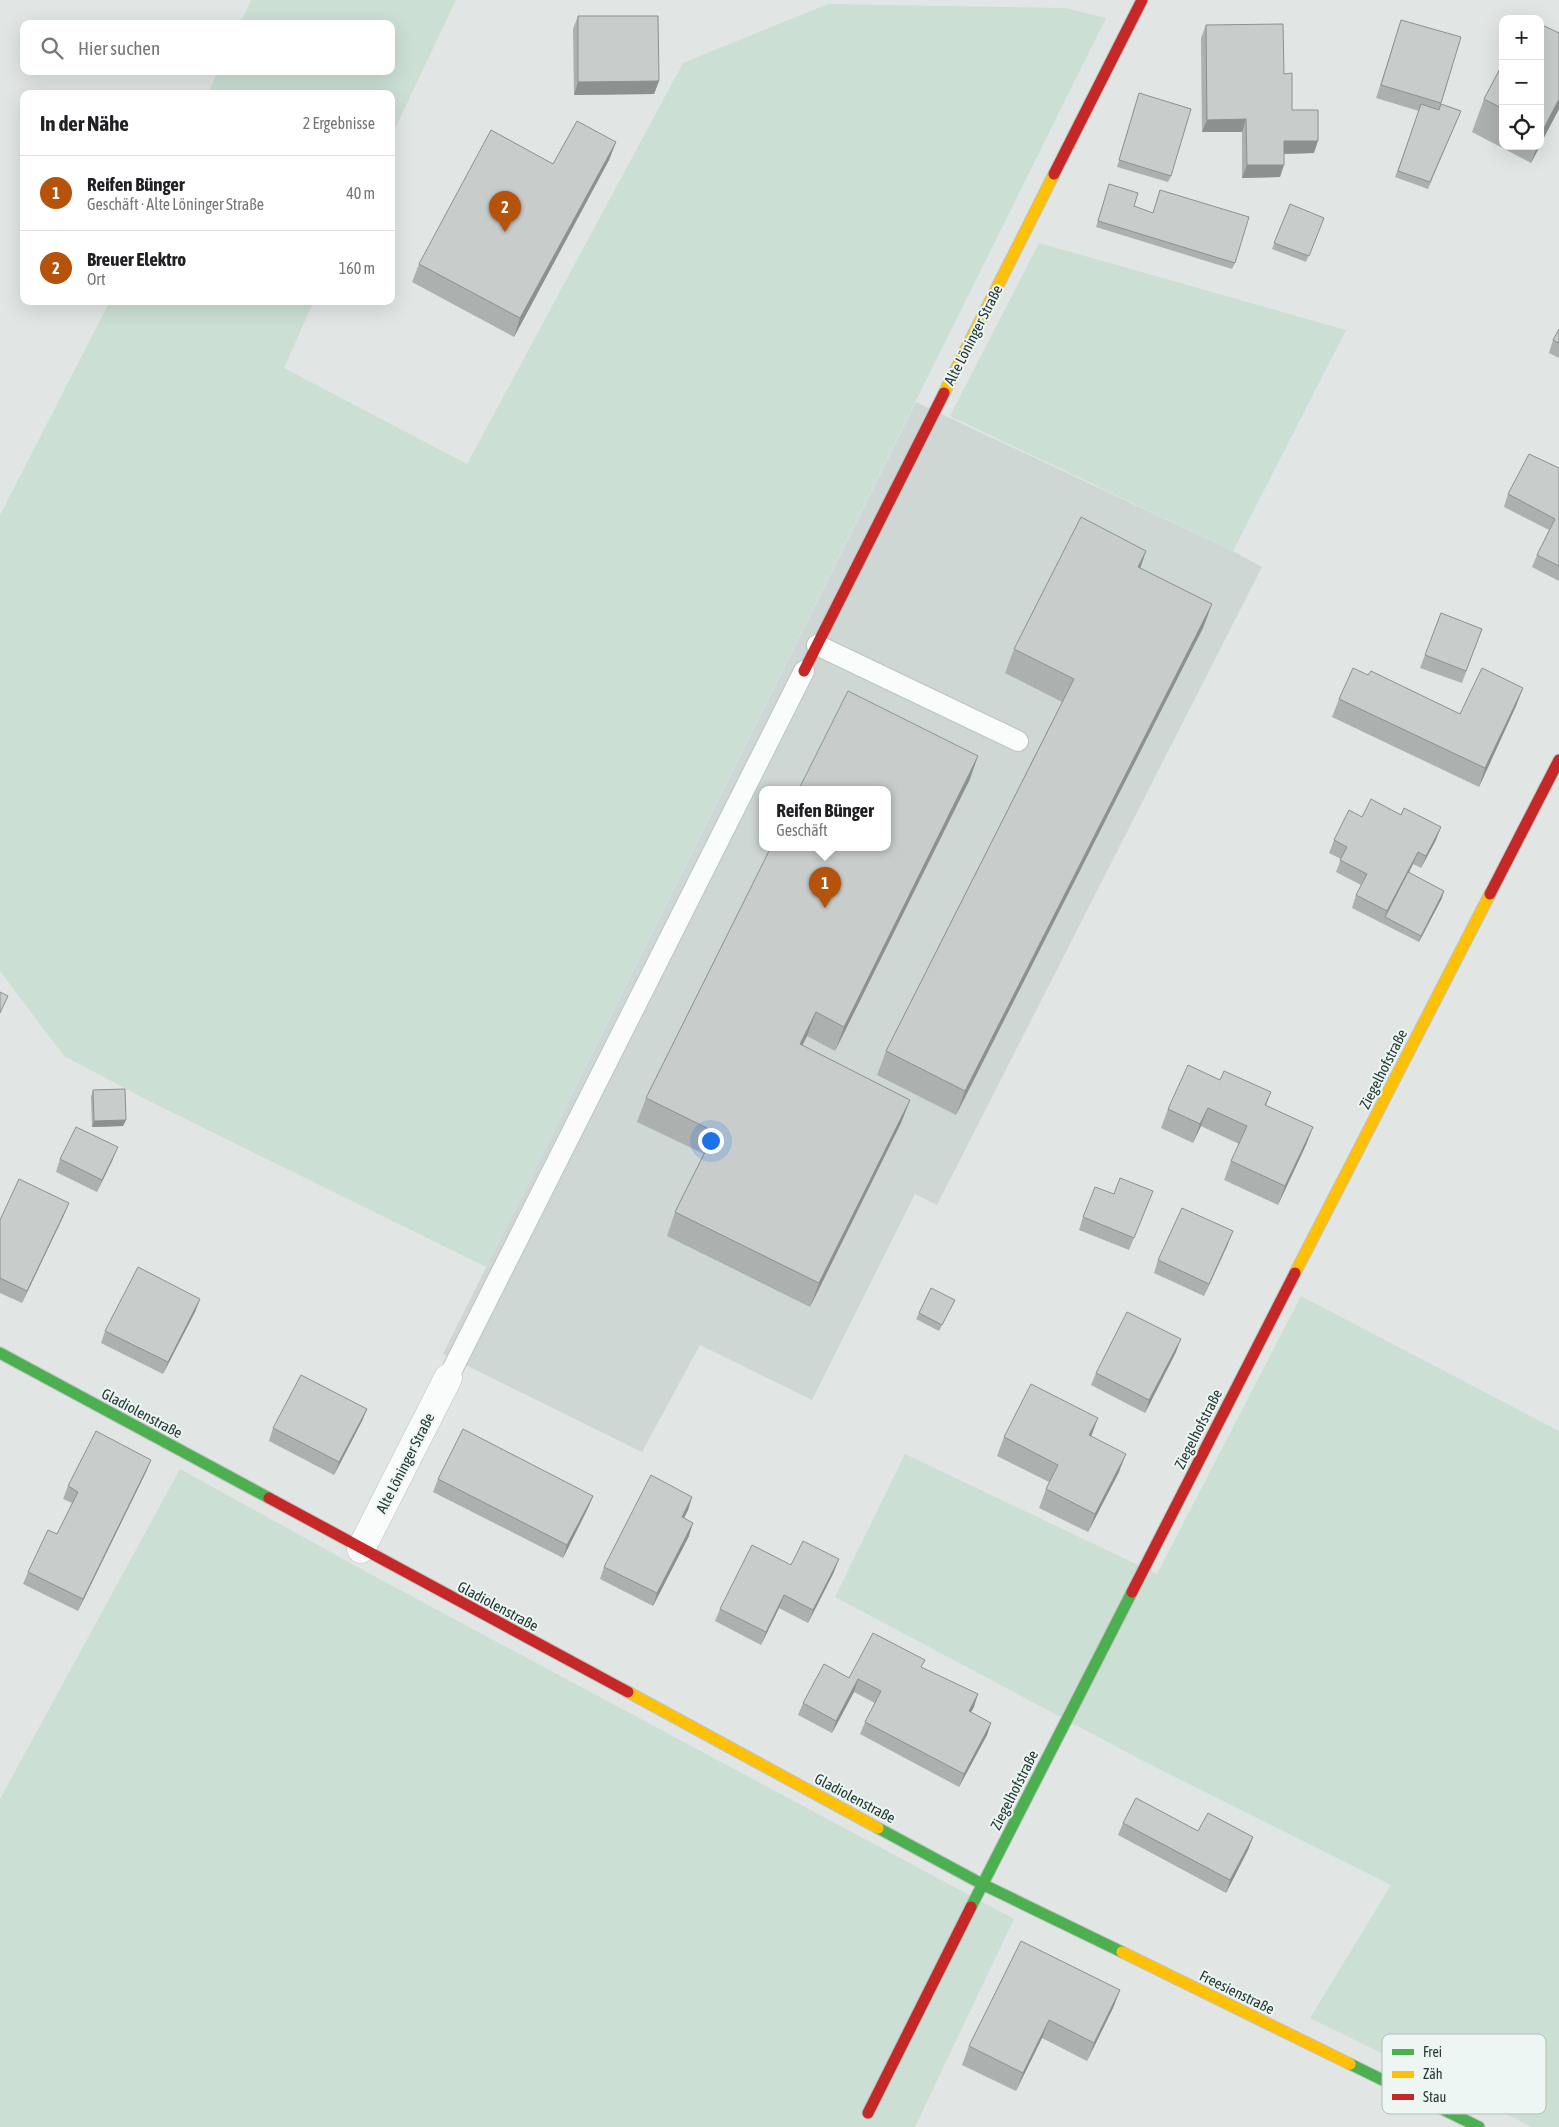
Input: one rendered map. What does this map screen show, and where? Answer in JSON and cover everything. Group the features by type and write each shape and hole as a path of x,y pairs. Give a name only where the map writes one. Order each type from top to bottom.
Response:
{"street":[{"name":"Alte Löninger Straße","path":"804,671 1142,0"},
{"name":"Ziegelhofstraße","path":"868,2113 982,1884 1559,760"},
{"name":"Gladiolenstraße","path":"0,1353 982,1884"},
{"name":"Alte Löninger Straße","path":"361,1549 448,1378"},
{"name":"Freesienstraße","path":"982,1884 1382,2080"},
{"name":"Freesienstraße","path":"1452,2114 1479,2127"}],"lane":[{"path":"817,645 1018,741"},
{"path":"448,1378 804,671"}],"shaded area":[{"path":"916,402 1233,551 1262,567 937,1205 915,1194 812,1400 700,1345 642,1452 443,1354"}],"green space":[{"path":"251,0 456,0 395,129 395,90 210,90 216,75 395,75 395,20 242,20"},
{"path":"828,4 1065,8 1106,18 486,1267 147,1100 64,1056 0,971 0,515 108,305 312,305 284,368 467,464 683,63"},
{"path":"1039,243 1346,330 1233,551 950,416"},
{"path":"1301,1296 1559,1431 1559,2127 1532,2127 1506,2114 1546,2114 1546,2034 1382,2034 1382,2053 1310,2018 1391,1885 1149,1764 835,1597 905,1454 1157,1574"},
{"path":"180,1469 374,1576 1014,1919 915,2127 0,2127 0,1799"}],"building":[{"path":"578,16 658,16 659,81 578,82"},
{"path":"1401,20 1461,37 1441,103 1381,85"},
{"path":"1283,24 1284,74 1292,73 1292,110 1318,110 1318,141 1284,141 1284,165 1247,165 1246,119 1207,120 1206,25"},
{"path":"1544,26 1559,33 1559,99 1544,128"},
{"path":"1499,71 1499,107 1484,99"},
{"path":"1139,93 1191,109 1171,176 1119,160"},
{"path":"1421,104 1439,110 1441,104 1461,111 1430,182 1398,171"},
{"path":"577,121 616,142 520,318 419,264 491,130 553,164"},
{"path":"1109,184 1138,193 1134,206 1153,213 1160,190 1249,217 1235,263 1098,221"},
{"path":"1290,204 1324,218 1309,256 1274,243"},
{"path":"1559,329 1559,343 1553,340"},
{"path":"1529,454 1559,468 1559,566 1537,555 1555,519 1508,494"},
{"path":"1081,517 1146,551 1138,567 1212,604 965,1091 886,1051 1074,679 1014,649"},
{"path":"1441,613 1482,629 1466,671 1425,655"},
{"path":"1353,668 1368,675 1371,671 1460,714 1482,668 1523,688 1485,768 1339,699"},
{"path":"848,691 978,756 844,1027 816,1012 800,1044 910,1100 819,1283 675,1212 715,1132 646,1098 769,851 891,851 891,786 800,786"},
{"path":"1371,799 1401,815 1404,808 1441,827 1426,856 1418,852 1387,911 1356,895 1367,874 1340,860 1347,847 1334,840 1349,810 1362,817"},
{"path":"1408,872 1444,891 1421,936 1385,917"},
{"path":"0,992 8,996 0,1013"},
{"path":"1188,1065 1220,1080 1224,1071 1271,1092 1265,1105 1313,1127 1285,1186 1231,1161 1247,1126 1208,1108 1200,1124 1168,1109"},
{"path":"125,1089 126,1120 94,1121 93,1090"},
{"path":"76,1127 118,1147 102,1180 60,1159"},
{"path":"1120,1178 1153,1191 1134,1238 1083,1217 1095,1187 1114,1194"},
{"path":"19,1179 69,1203 27,1291 0,1278 0,1220"},
{"path":"1182,1208 1233,1231 1209,1284 1158,1260"},
{"path":"138,1267 200,1299 168,1362 105,1331"},
{"path":"931,1288 955,1300 942,1325 919,1313"},
{"path":"1127,1312 1181,1339 1149,1400 1096,1373"},
{"path":"301,1375 367,1409 339,1462 273,1428"},
{"path":"1031,1384 1098,1418 1089,1435 1126,1454 1095,1514 1046,1489 1058,1465 1004,1437"},
{"path":"463,1429 593,1496 567,1545 438,1479"},
{"path":"96,1431 151,1460 83,1599 28,1572 48,1530 57,1534 78,1492 68,1486"},
{"path":"651,1475 692,1497 682,1517 693,1523 657,1593 604,1567"},
{"path":"803,1541 839,1559 813,1610 784,1595 766,1632 720,1609 752,1545 791,1565"},
{"path":"873,1633 925,1660 921,1667 978,1694 969,1711 991,1723 964,1774 865,1722 881,1691 858,1679 836,1721 803,1703 824,1664 849,1678"},
{"path":"1136,1798 1198,1831 1208,1813 1253,1837 1230,1880 1123,1823"},
{"path":"1021,1941 1120,1990 1094,2043 1049,2020 1023,2073 969,2046"}],"traffic: fast":[{"path":"0,1353 269,1498"},
{"path":"971,1907 1132,1592"},
{"path":"878,1828 982,1884 1122,1952"},
{"path":"1350,2064 1382,2080"},
{"path":"1452,2114 1479,2127"}],"traffic: slow":[{"path":"944,393 1054,174"},
{"path":"1295,1273 1490,894"},
{"path":"628,1692 878,1828"},
{"path":"1122,1952 1350,2064"}],"traffic: jam":[{"path":"1054,174 1142,0"},
{"path":"804,671 944,393"},
{"path":"1490,894 1559,760"},
{"path":"1132,1592 1295,1273"},
{"path":"269,1498 628,1692"},
{"path":"868,2113 971,1907"}],"place":[{"name":"Breuer Elektro","path":"505,232"},
{"name":"Reifen Bünger","path":"825,908"}]}
